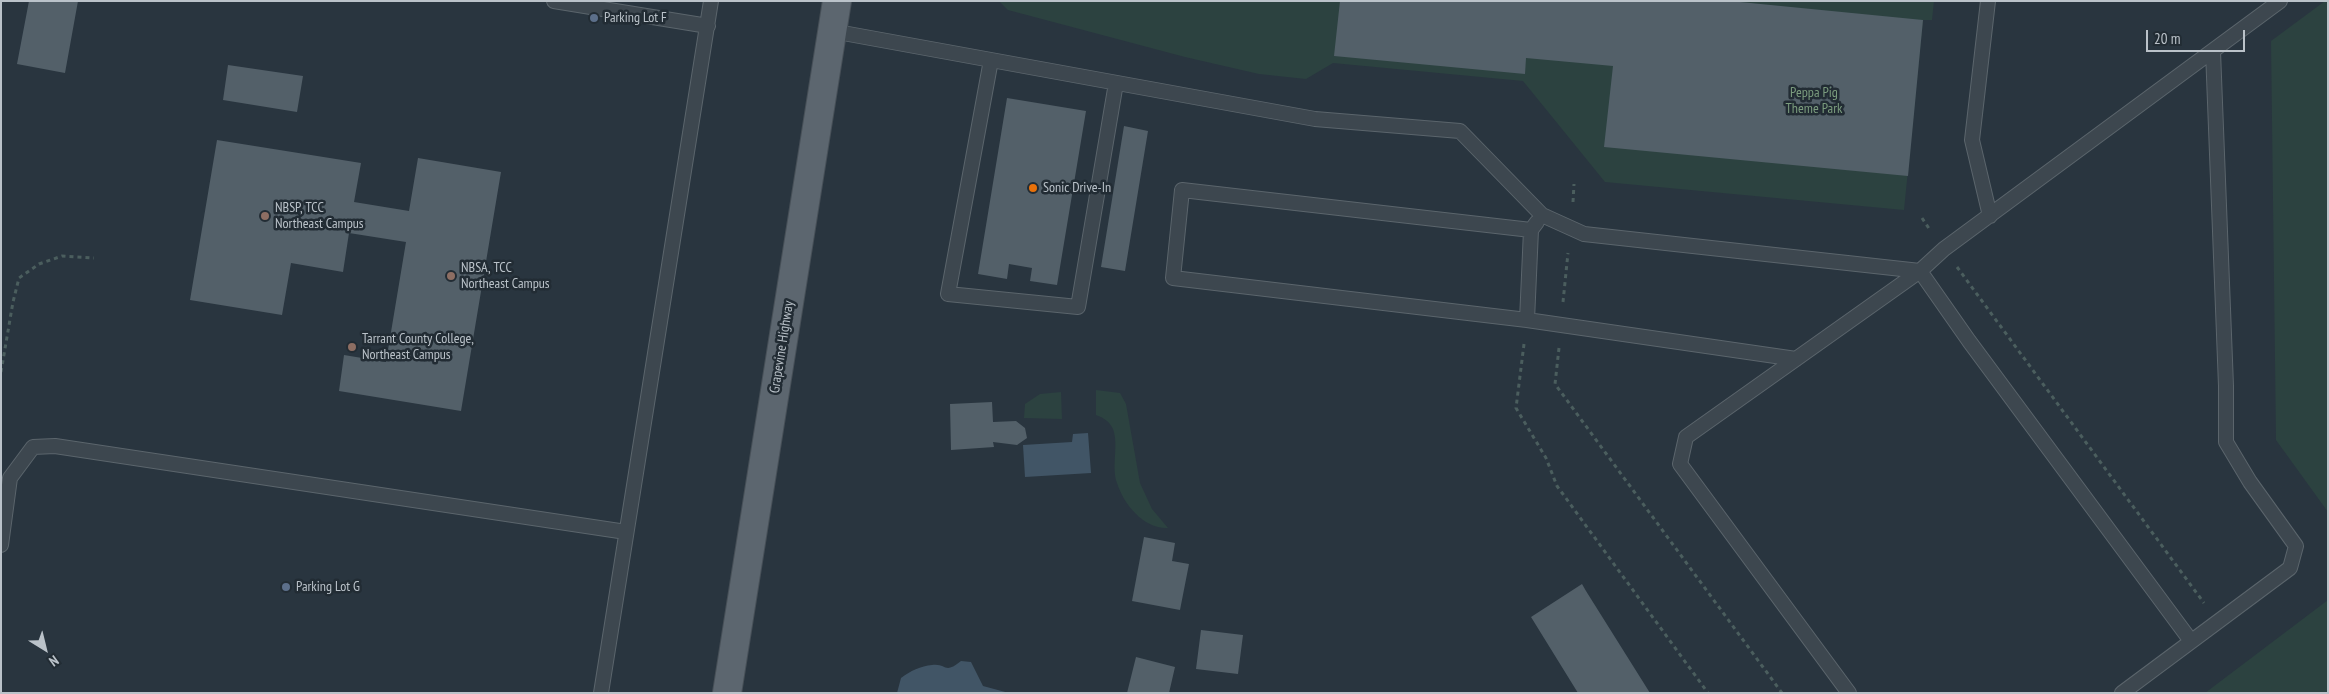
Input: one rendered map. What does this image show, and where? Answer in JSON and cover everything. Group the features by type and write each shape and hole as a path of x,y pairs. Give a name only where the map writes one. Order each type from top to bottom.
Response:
{"main road":[{"name":"Grapevine Highway","path":"727,693 837,1"}],"lane":[{"path":"554,1 708,26"},
{"path":"601,693 712,1"},
{"path":"1988,1 1972,140 1990,216"},
{"path":"1849,693 1680,464 1686,437 1920,271 1944,249 2280,1"},
{"path":"832,31 1315,120 1460,131 1542,215 1584,234 1920,271 1969,341 2191,641"},
{"path":"2122,693 2290,568 2296,546 2250,482 2226,442 2226,386 2213,51"},
{"path":"991,60 948,294 1078,307 1116,83"},
{"path":"1531,230 1182,190 1173,278 1527,320 1796,359"},
{"path":"1527,320 1531,230 1542,215"},
{"path":"1,545 10,478 33,446 55,446 626,532"}],"path":[{"path":"1574,184 1555,384 1782,693"},
{"path":"1922,218 2161,547 2218,621"},
{"path":"1,372 19,278 39,264 62,256 94,258"},
{"path":"1527,320 1516,408 1546,458 1557,486 1580,520 1698,676 1708,693"}],"green space":[{"name":"Peppa Pig Theme Park","path":"999,1 1934,1 1932,20 1923,20 1904,210 1605,182 1523,81 1333,63 1306,79 1259,74 1185,57 1008,10"},
{"path":"2325,1 2328,1 2328,512 2276,440 2271,41"},
{"path":"1096,390 1120,393 1126,404 1140,483 1152,509 1168,528 1159,527 1143,520 1130,507 1120,491 1115,477 1115,435 1108,422 1096,415"},
{"path":"1061,392 1062,419 1024,418 1025,404 1040,394"},
{"path":"2328,600 2328,693 2205,693"}],"water":[{"path":"1088,433 1091,473 1025,477 1023,445 1072,442 1073,434"},
{"path":"961,661 971,662 983,686 1009,693 897,693 901,678 912,671 932,665 948,668"}],"building":[{"path":"29,1 78,1 65,73 17,64"},
{"name":"Peppa Pig Theme Park","path":"1340,1 1730,1 1923,20 1908,176 1604,147 1613,66 1526,58 1525,74 1334,56"},
{"path":"228,65 303,76 297,112 223,100"},
{"name":"Sonic Drive-In","path":"1007,98 1086,111 1057,285 1030,281 1032,268 1009,264 1007,279 978,274"},
{"path":"1124,126 1148,131 1125,271 1101,267"},
{"path":"217,140 361,163 354,202 409,211 418,158 501,172 461,411 339,391 344,355 386,362 406,242 349,233 343,272 291,263 282,315 190,300"},
{"path":"992,402 993,422 1016,421 1025,428 1027,438 1017,445 993,442 994,447 951,450 950,404"},
{"path":"1144,537 1175,543 1172,561 1189,564 1180,610 1132,601"},
{"path":"1582,584 1650,693 1578,693 1531,617"},
{"path":"1201,630 1243,635 1238,674 1196,669"},
{"path":"1136,657 1175,667 1169,693 1127,693"}],"place":[{"name":"Parking Lot F","path":"594,18"},
{"name":"Sonic Drive-In","path":"1033,188"},
{"name":"NBSP, TCC Northeast Campus","path":"265,216"},
{"name":"NBSA, TCC Northeast Campus","path":"451,276"},
{"name":"Tarrant County College, Northeast Campus","path":"352,347"},
{"name":"Parking Lot G","path":"286,587"}]}
